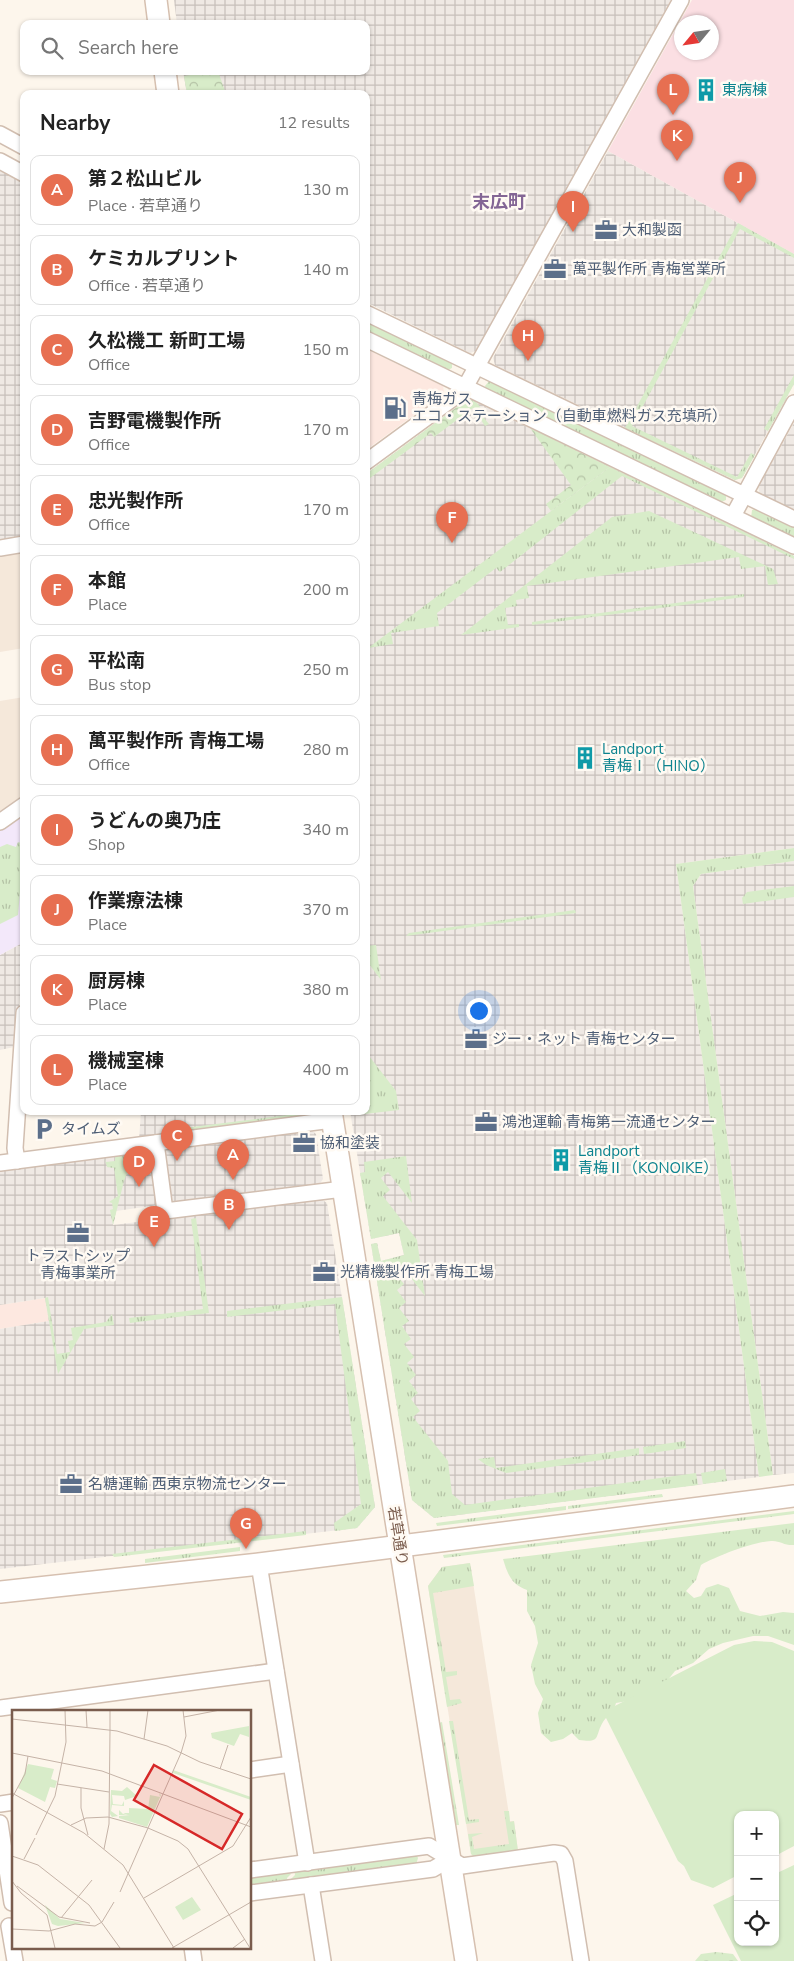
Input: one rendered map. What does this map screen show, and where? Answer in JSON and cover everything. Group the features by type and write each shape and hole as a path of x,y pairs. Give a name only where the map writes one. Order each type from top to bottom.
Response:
{"street":[{"path":"156,0 158,20"},
{"path":"370,459 452,398 464,386 681,0"},
{"path":"166,75 167,90"},
{"path":"1,137 20,145"},
{"path":"0,161 20,172"},
{"path":"370,315 794,519"},
{"path":"370,341 794,546"},
{"path":"733,516 794,403"},
{"path":"0,548 20,545"},
{"path":"0,822 20,808"},
{"path":"17,1161 15,1148 20,1073"},
{"path":"0,1163 156,1143 332,1116"},
{"name":"若草通り","path":"332,1116 466,1961"},
{"path":"156,1143 166,1211 343,1189"},
{"path":"0,1592 259,1564 794,1496"},
{"path":"259,1564 307,1862"},
{"path":"0,1708 276,1671"},
{"path":"251,1770 291,1764"},
{"path":"0,1823 8,1903"},
{"path":"251,1870 429,1846 462,1866 554,1853 562,1854 565,1861 581,1961"},
{"path":"251,1893 433,1868 450,1859"},
{"path":"311,1885 323,1961"},
{"path":"8,1927 12,1946"},
{"path":"12,1948 15,1961"},
{"path":"192,1948 194,1961"}],"shaded area":[{"path":"174,0 671,0 476,351 470,353 370,304 370,90 186,90 184,75 370,75 370,20 176,20"},
{"path":"692,0 794,0 794,254 608,151 674,32 674,60 719,60 719,15 684,15"},
{"path":"608,151 794,254 794,384 742,478 735,480 495,365 493,358"},
{"path":"0,171 20,181 20,539 0,542"},
{"name":"青梅ガス エコ・ステーション（自動車燃料ガス充填所）","path":"370,351 443,386 444,393 370,447"},
{"path":"472,400 794,556 794,848 676,864 759,1477 434,1518 412,1500 371,1244 377,1243 381,1261 404,1255 399,1233 371,1239 351,1115 370,1115 370,471 465,401"},
{"path":"794,423 794,510 760,494 758,487"},
{"path":"20,552 20,649 0,652 0,555"},
{"path":"20,698 20,799 0,813 0,701"},
{"path":"20,817 20,944 0,955 0,830"},
{"path":"794,861 794,1473 773,1475 693,886 701,874"},
{"path":"20,944 20,998 14,1047 0,1050 0,955"},
{"path":"141,1115 309,1115 308,1117 139,1140"},
{"path":"311,1130 316,1134 323,1179 319,1185 175,1204 170,1200 165,1154 169,1148"},
{"path":"135,1152 131,1167 153,1164 158,1205 116,1211 113,1225 321,1199 327,1203 375,1507 357,1528 0,1569 0,1329 49,1321 45,1298 0,1305 0,1170"},
{"path":"45,1298 49,1321 0,1329 0,1305"},
{"path":"470,1563 510,1821 514,1821 518,1851 471,1854 428,1586 442,1567"}],"green space":[{"path":"219,75 225,90 186,90 184,76"},
{"path":"738,223 794,254 794,258 740,229 632,426 737,477 751,453 755,455 742,478 735,480 625,428"},
{"path":"370,320 452,362 452,368 446,371 370,335"},
{"path":"794,375 794,384 768,431 764,429"},
{"path":"490,380 726,494 726,500 719,503 486,390 485,386"},
{"path":"472,400 477,403 486,415 483,417 489,424 485,426 473,408 434,437 431,433 370,478 370,471 465,401"},
{"path":"530,428 610,467 551,511 546,504 571,485"},
{"path":"610,467 794,556 794,559 622,476 500,572 496,568 437,613 439,626 391,633 393,644 370,647"},
{"path":"757,508 794,525 794,540 751,518 752,510"},
{"path":"649,511 773,569 778,584 768,585 765,566 741,569 739,557 527,586 529,598 516,600 517,606 505,608 508,625 519,624 519,627 461,635 612,517"},
{"path":"744,594 744,597 532,625 532,622"},
{"path":"18,842 20,843 18,915 0,924 0,847 7,844 16,847"},
{"path":"794,848 794,861 701,874 693,886 773,1475 759,1477 676,864"},
{"path":"794,886 794,897 743,904 742,898 747,892"},
{"path":"575,910 576,913 406,936 409,933"},
{"path":"376,945 381,980 370,965 370,946"},
{"path":"370,1057 396,1091 399,1110 370,1113"},
{"path":"288,1115 310,1115 308,1117 168,1136 168,1130"},
{"path":"135,1152 124,1181 113,1225 110,1210 113,1209 112,1203 109,1202 118,1196 114,1168 107,1167 104,1157 106,1162 115,1161 115,1155"},
{"path":"406,1156 412,1203 388,1172 381,1178 390,1190 383,1196 417,1240 425,1296 401,1265 393,1271 404,1284 397,1290 406,1302 399,1308 409,1321 402,1326 411,1339 404,1344 414,1357 407,1363 416,1375 409,1381 418,1393 411,1399 420,1411 413,1417 448,1461 452,1494 465,1505 696,1473 698,1485 434,1518 412,1500 371,1244 377,1243 381,1261 404,1255 399,1233 371,1239 360,1173 365,1172 364,1162"},
{"path":"196,1218 209,1313 130,1323 129,1318 203,1309 191,1219"},
{"path":"48,1297 57,1354 70,1352 68,1341 73,1340 71,1328 106,1322 112,1314 114,1325 84,1329 58,1374 45,1298"},
{"path":"342,1297 375,1507 357,1528 335,1531 334,1523 361,1504 335,1304 227,1317 227,1311"},
{"path":"685,1441 686,1448 644,1454 643,1447"},
{"path":"639,1448 639,1455 506,1473 486,1465 478,1459 494,1457 496,1468"},
{"path":"725,1469 727,1481 703,1484 701,1473"},
{"path":"662,1494 663,1497 568,1509 568,1506"},
{"path":"566,1506 566,1510 437,1526 436,1523"},
{"path":"794,1511 794,1514 444,1558 443,1555"},
{"path":"794,1523 794,1545 774,1541 763,1542 716,1558 701,1565 696,1580 686,1591 694,1598 701,1596 706,1588 718,1584 729,1588 740,1611 760,1616 783,1612 794,1613 794,1645 768,1636 753,1636 723,1643 709,1649 693,1663 675,1671 663,1686 640,1699 616,1703 594,1740 579,1740 572,1733 563,1739 551,1742 541,1733 538,1713 543,1699 535,1684 531,1665 538,1643 535,1626 527,1611 527,1590 514,1582 503,1559"},
{"path":"306,1531 306,1535 114,1557 112,1554"},
{"path":"240,1547 240,1551 145,1563 145,1559"},
{"path":"470,1563 474,1586 433,1593 446,1672 457,1671 457,1675 446,1677 450,1700 460,1699 462,1703 447,1707 428,1586 442,1567"},
{"path":"754,1641 772,1642 794,1651 794,1846 779,1854 779,1811 734,1811 734,1877 713,1888 691,1880 684,1866 678,1861 603,1712 734,1645"},
{"path":"449,1721 453,1721 469,1820 479,1819 479,1822 466,1824"},
{"path":"442,1722 459,1825 456,1825 439,1723"},
{"path":"504,1811 509,1811 510,1822 514,1821 518,1851 475,1858 471,1854 468,1834 483,1833 472,1837 474,1849 509,1844"},
{"path":"416,1854 418,1858 416,1865 296,1883 291,1879 295,1875 294,1869"},
{"path":"794,1865 794,1961 741,1961 713,1905 734,1895 734,1946 779,1946 779,1872"},
{"path":"286,1870 291,1874 287,1878 288,1884 251,1889 251,1875"},
{"path":"716,1952 733,1954 738,1961 695,1961 701,1954"}],"place":[{"name":"東病棟","path":"706,90"},
{"name":"機械室棟","path":"673,115"},
{"name":"厨房棟","path":"677,161"},
{"name":"作業療法棟","path":"740,203"},
{"name":"大和製函","path":"606,230"},
{"name":"うどんの奥乃庄","path":"573,232"},
{"name":"萬平製作所 青梅営業所","path":"555,269"},
{"name":"萬平製作所 青梅工場","path":"528,361"},
{"name":"青梅ガス エコ・ステーション（自動車燃料ガス充填所）","path":"395,408"},
{"name":"本館","path":"452,543"},
{"name":"Landport 青梅Ⅰ（HINO）","path":"585,758"},
{"name":"ジー・ネット 青梅センター","path":"476,1039"},
{"name":"鴻池運輸 青梅第一流通センター","path":"486,1122"},
{"name":"タイムズ","path":"44,1129"},
{"name":"協和塗装","path":"304,1143"},
{"name":"Landport 青梅Ⅱ（KONOIKE）","path":"561,1160"},
{"name":"久松機工 新町工場","path":"177,1161"},
{"name":"第２松山ビル","path":"233,1180"},
{"name":"吉野電機製作所","path":"139,1187"},
{"name":"ケミカルプリント","path":"229,1230"},
{"name":"トラストシップ 青梅事業所","path":"78,1233"},
{"name":"忠光製作所","path":"154,1247"},
{"name":"光精機製作所 青梅工場","path":"324,1272"},
{"name":"名糖運輸 西東京物流センター","path":"71,1484"},
{"name":"平松南","path":"246,1549"}],"district":[{"name":"末広町","path":"499,202"}]}
